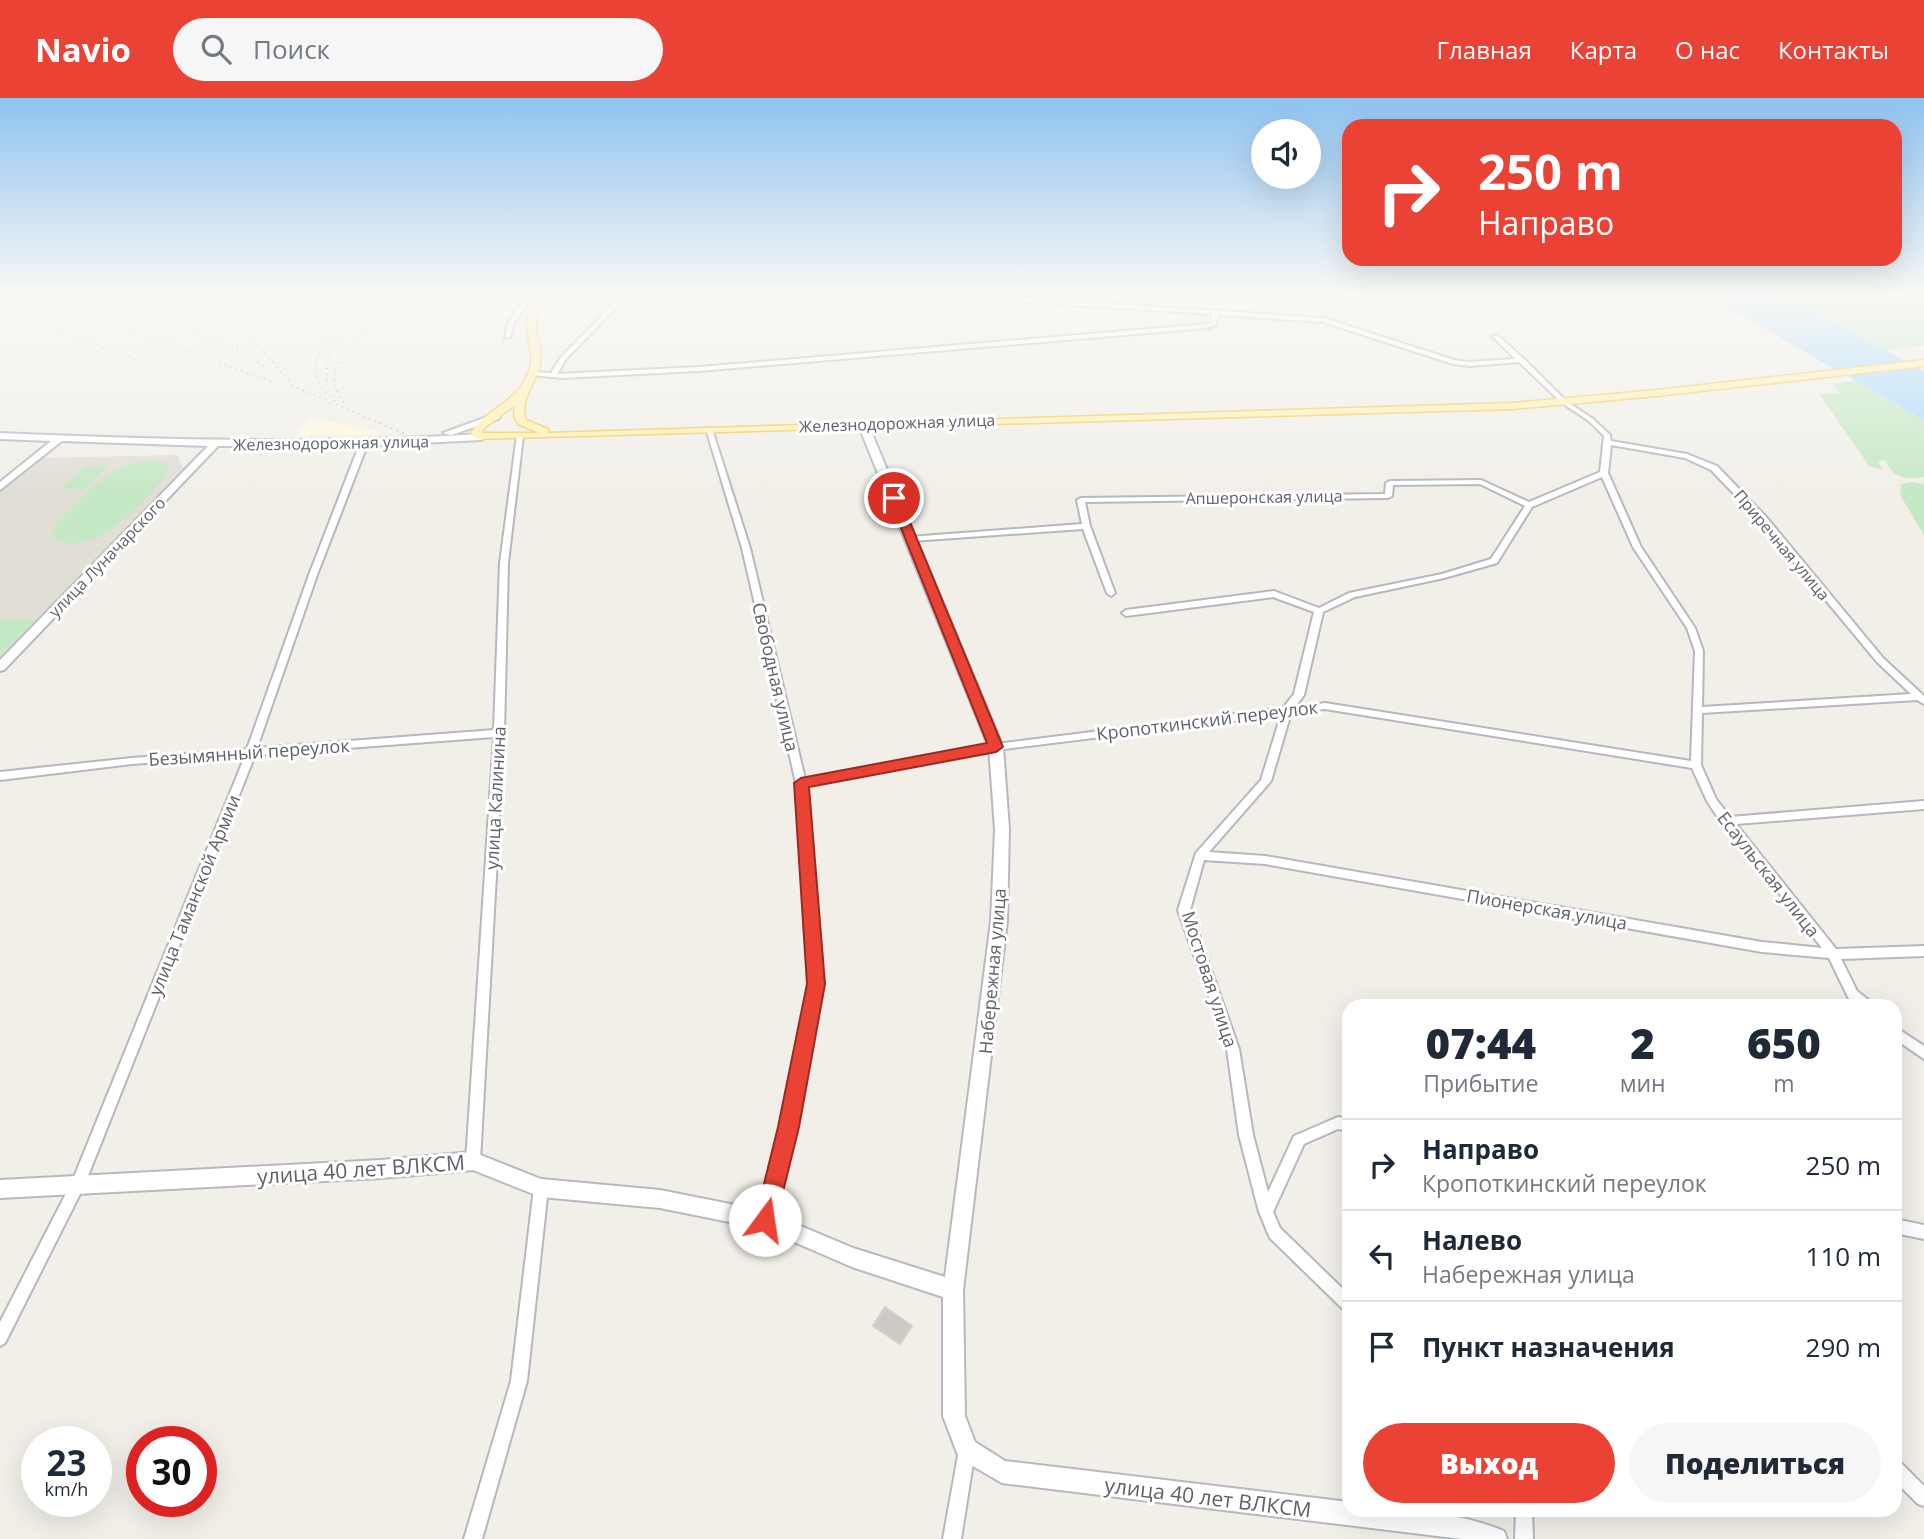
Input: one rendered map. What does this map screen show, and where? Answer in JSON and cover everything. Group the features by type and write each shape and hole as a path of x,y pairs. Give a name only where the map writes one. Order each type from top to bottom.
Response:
{"main road":[{"path":"523,394 477,428 476,434 487,437 516,430 514,416 536,361"},
{"name":"Железнодорожная улица","path":"487,437 1454,408 1564,402 1924,363"},
{"path":"519,408 520,419 529,426 544,431 571,433"}],"street":[{"path":"552,375 561,361"},
{"path":"533,374 699,369 808,361"},
{"path":"1458,361 1469,364 1505,361"},
{"path":"1126,613 1274,594 1319,611 1352,595 1444,576 1494,561 1528,505 1604,473 1610,443 1608,436 1591,420 1564,402 1523,361"},
{"path":"365,443 451,433 496,416"},
{"name":"Набережная улица","path":"863,424 996,747 1002,829 999,921 953,1290 954,1416 967,1450"},
{"name":"Свободная улица","path":"709,429 746,548 801,783 816,984 789,1127 765,1220"},
{"name":"Железнодорожная улица","path":"0,436 214,445 365,443 487,437"},
{"name":"улица Калинина","path":"473,1161 499,733 504,563 519,436"},
{"path":"0,484 56,439"},
{"name":"улица Таманской Армии","path":"0,1338 77,1186 251,752 313,576 365,443"},
{"name":"Приречная улица","path":"1610,443 1687,456 1714,468 1764,520 1880,660 1921,699"},
{"name":"улица Луначарского","path":"0,667 214,445"},
{"name":"Есаульская улица","path":"1604,473 1637,547 1691,628 1699,651 1696,765 1712,801 1833,954"},
{"name":"Апшеронская улица","path":"1111,593 1086,526 1081,500 1388,496 1390,483 1481,482 1528,505"},
{"path":"912,539 1086,526"},
{"name":"Мостовая улица","path":"1319,611 1299,695 1287,710 1266,781 1200,856 1184,910 1233,1049 1246,1135 1266,1212 1275,1234 1342,1298"},
{"path":"1698,710 1921,699"},
{"name":"Кропоткинский переулок","path":"801,783 996,747 1325,706 1696,765"},
{"name":"Безымянный переулок","path":"0,776 251,752 499,733"},
{"path":"1726,821 1924,805"},
{"name":"Пионерская улица","path":"1200,856 1265,860 1762,947 1833,954 1924,951"},
{"path":"1833,954 1853,995 1858,999"},
{"path":"1902,1037 1924,1053"},
{"path":"1266,1212 1299,1140 1342,1124"},
{"name":"улица 40 лет ВЛКСМ","path":"0,1189 473,1161 541,1188 660,1199 765,1220 852,1256 953,1290"},
{"path":"473,1539 519,1381 541,1188"},
{"path":"1902,1227 1924,1232"},
{"path":"952,1539 967,1450"},
{"name":"улица 40 лет ВЛКСМ","path":"967,1450 1002,1472 1342,1513"},
{"path":"1902,1476 1924,1499"},
{"name":"улица 40 лет ВЛКСМ","path":"1377,1517 1460,1527 1496,1539"},
{"path":"1524,1517 1524,1539"}],"shaded area":[{"path":"309,418 379,431 375,435 295,436"},
{"path":"177,455 183,468 36,620 0,620 0,490 39,458"}],"green space":[{"path":"1856,381 1924,420 1924,477 1901,477 1893,472 1886,461 1878,460 1882,470 1869,466 1819,393 1840,394 1832,383"},
{"path":"160,461 169,466 169,471 148,497 117,524 84,542 67,543 52,536 55,526 107,476 132,463"},
{"path":"86,465 109,465 85,489 61,489"},
{"path":"1901,484 1924,484 1924,535 1900,495"},
{"path":"0,620 36,620 0,657"}],"water":[{"path":"1821,361 1907,361 1924,371 1924,420"}],"building":[{"path":"885,1307 912,1326 900,1344 873,1326"}],"railway":[{"path":"141,361 149,364"},
{"path":"215,361 272,382"},
{"path":"256,361 271,370"},
{"path":"272,361 294,386 405,434"},
{"path":"317,361 318,381 335,401"},
{"path":"327,361 327,381"},
{"path":"340,361 335,374 336,388 344,402"}],"route":[{"path":"765,1220 789,1127 816,984 801,783 996,747 894,498"}]}
